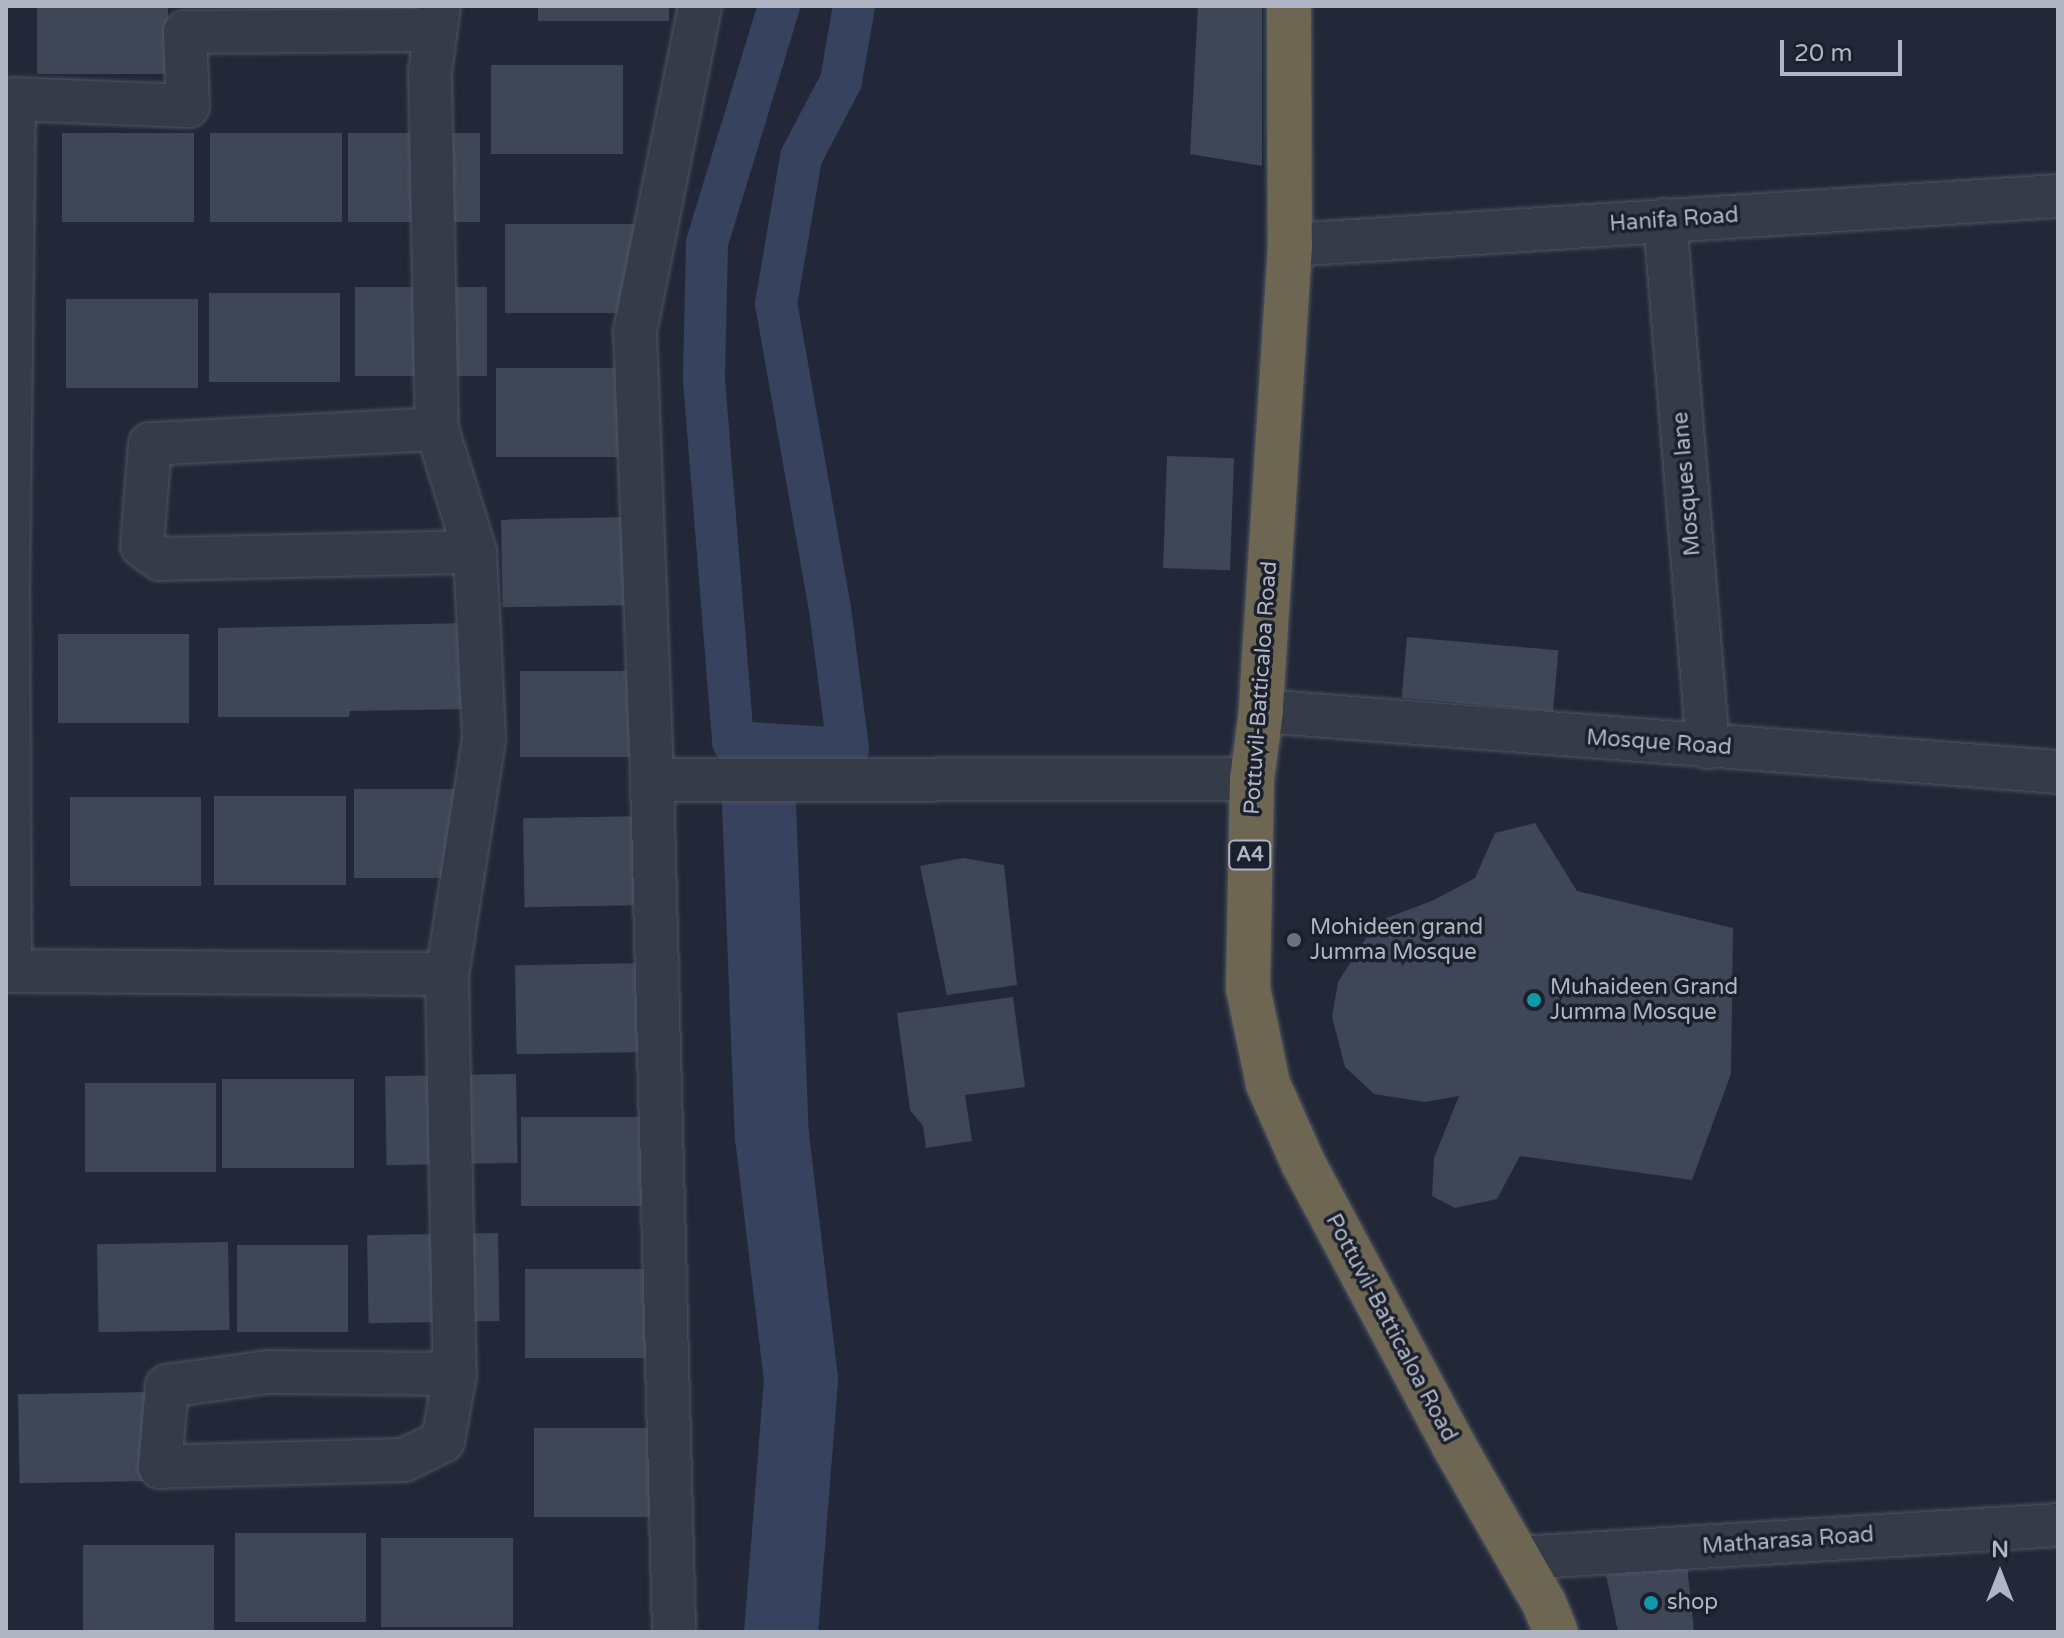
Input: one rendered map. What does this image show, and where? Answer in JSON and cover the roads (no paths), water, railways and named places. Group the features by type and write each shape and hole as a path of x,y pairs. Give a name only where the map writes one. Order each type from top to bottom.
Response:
{"highway":[{"name":"Pottuvil-Batticaloa Road","path":"1289,6 1290,245 1261,711 1252,779 1248,988 1268,1084 1303,1163 1454,1446 1544,1603 1556,1632"}],"street":[{"path":"674,1632 667,779 635,332 700,6"},
{"path":"447,974 10,971 8,583 14,99 188,106 185,32 436,18 430,72 437,429 475,552 484,739 447,974 455,1374 443,1441 404,1460 160,1467 167,1386 268,1372 455,1374"},
{"name":"Hanifa Road","path":"1290,245 2058,196"},
{"name":"Mosques lane","path":"1665,220 1708,747"},
{"path":"437,429 150,444 142,546 160,559 475,552"},
{"name":"Mosque Road","path":"1261,711 2058,772"},
{"path":"667,779 1252,779"},
{"name":"Matharasa Road","path":"1519,1558 2058,1525"}],"waterway":[{"path":"779,6 707,243 704,380 733,742 848,749 830,609 776,304 801,157 841,81 854,6"},
{"path":"758,778 772,1136 801,1380 781,1632"}],"place":[{"name":"Mohideen grand Jumma Mosque","path":"1294,940"},
{"name":"Muhaideen Grand Jumma Mosque","path":"1534,1000"},
{"name":"shop","path":"1651,1603"}]}
